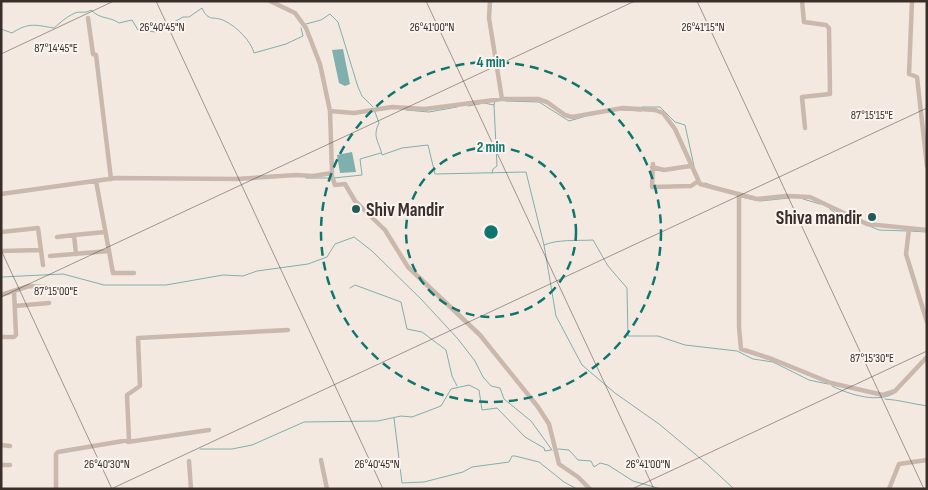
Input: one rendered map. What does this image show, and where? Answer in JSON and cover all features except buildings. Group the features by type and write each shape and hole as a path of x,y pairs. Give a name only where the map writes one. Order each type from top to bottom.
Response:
{"street":[{"path":"270,1 295,13 306,28 325,80 330,111 333,172 331,176"},
{"path":"490,1 489,13 502,99"},
{"path":"802,1 804,22 826,25 829,28 830,94 802,97 805,128"},
{"path":"912,1 909,74 917,77 927,166"},
{"path":"88,18 93,54 96,55 111,179"},
{"path":"330,111 354,113 392,107 425,109 502,99 542,100 564,116 572,117 623,108 659,111 667,117 675,128 697,182"},
{"path":"690,166 664,170 653,166 652,187 692,186 697,182"},
{"path":"1,194 111,179 211,177 237,179 291,175 331,176"},
{"path":"331,176 338,187 346,185 355,201 387,233 408,267 489,345 546,418 557,461 590,489"},
{"path":"96,181 113,273 134,273"},
{"path":"697,182 757,199 786,196 810,197 867,224 927,230"},
{"path":"739,194 739,327 741,349 772,359 830,383 883,395 895,391 927,356"},
{"path":"1,232 38,228 43,265"},
{"path":"909,229 906,254 927,322"},
{"path":"57,237 105,232"},
{"path":"74,235 76,254"},
{"path":"1,252 41,250"},
{"path":"50,256 109,251"},
{"path":"1,295 29,286 59,288"},
{"path":"1,338 14,337 16,335 14,291"},
{"path":"15,306 48,303"},
{"path":"128,442 130,438 128,394 140,386 138,338 288,330"},
{"path":"56,489 56,454 58,452 209,430"},
{"path":"1,445 10,446"},
{"path":"321,460 327,489"},
{"path":"889,489 899,464 927,460"},
{"path":"189,461 191,489"},
{"path":"1,465 10,465"}],"water":[{"path":"343,49 350,84 345,86 339,83 332,50"},
{"path":"352,152 356,172 340,173 337,155"}],"waterway":[{"path":"1,29 12,33 32,25 54,28 77,12 91,10 98,15 119,23 132,20 138,30 156,32 183,17 189,17 202,8 207,16 221,19 239,31 247,39 254,53 286,44 303,36 301,28"},
{"path":"306,24 321,20 330,14 338,22 358,87 362,96 373,107"},
{"path":"468,106 484,103 494,105 495,101"},
{"path":"506,101 539,102 569,121 583,117"},
{"path":"492,173 493,169 497,166 494,105"},
{"path":"406,110 429,112 457,107"},
{"path":"642,107 660,107 675,122 685,125 694,166"},
{"path":"622,110 641,111"},
{"path":"375,112 379,123 376,136 382,155 402,148 428,145 435,174 526,172 544,245 556,316 582,365 615,393 659,424 734,489"},
{"path":"334,178 362,175 360,159 381,153"},
{"path":"306,178 330,178"},
{"path":"705,183 722,189"},
{"path":"741,197 760,201 789,198"},
{"path":"803,199 820,204"},
{"path":"830,209 838,215 860,223"},
{"path":"869,226 879,230 907,231"},
{"path":"910,231 927,232"},
{"path":"1,277 63,274 104,285 166,285 223,275 243,276 257,271 308,264 327,257 335,244 354,237 372,251 422,300 458,339 475,361 483,377 491,386 500,388 504,399 531,421 552,450"},
{"path":"544,245 561,241 593,240 608,266 627,288 628,336 658,336 685,345 737,351 753,359 773,362 809,380 828,384"},
{"path":"350,288 355,285 401,302 407,329 422,332 446,350 452,376 457,386"},
{"path":"200,449 232,449 252,445 304,422 378,421 401,416 412,417 441,406 451,389 469,385 479,390 482,410 497,408 525,437 544,448 545,451 551,450"},
{"path":"832,386 856,395 873,398 889,396 896,392"},
{"path":"885,399 927,406"},
{"path":"394,418 402,483 424,482 463,472 472,467 509,462 512,456 515,456 539,462 564,482 577,489"},
{"path":"558,449 569,450 578,460 591,461 594,467 600,463 608,465 633,481 661,489"}],"place":[{"name":"Shiv Mandir","path":"356,209"},
{"name":"Shiva mandir","path":"872,217"}]}
